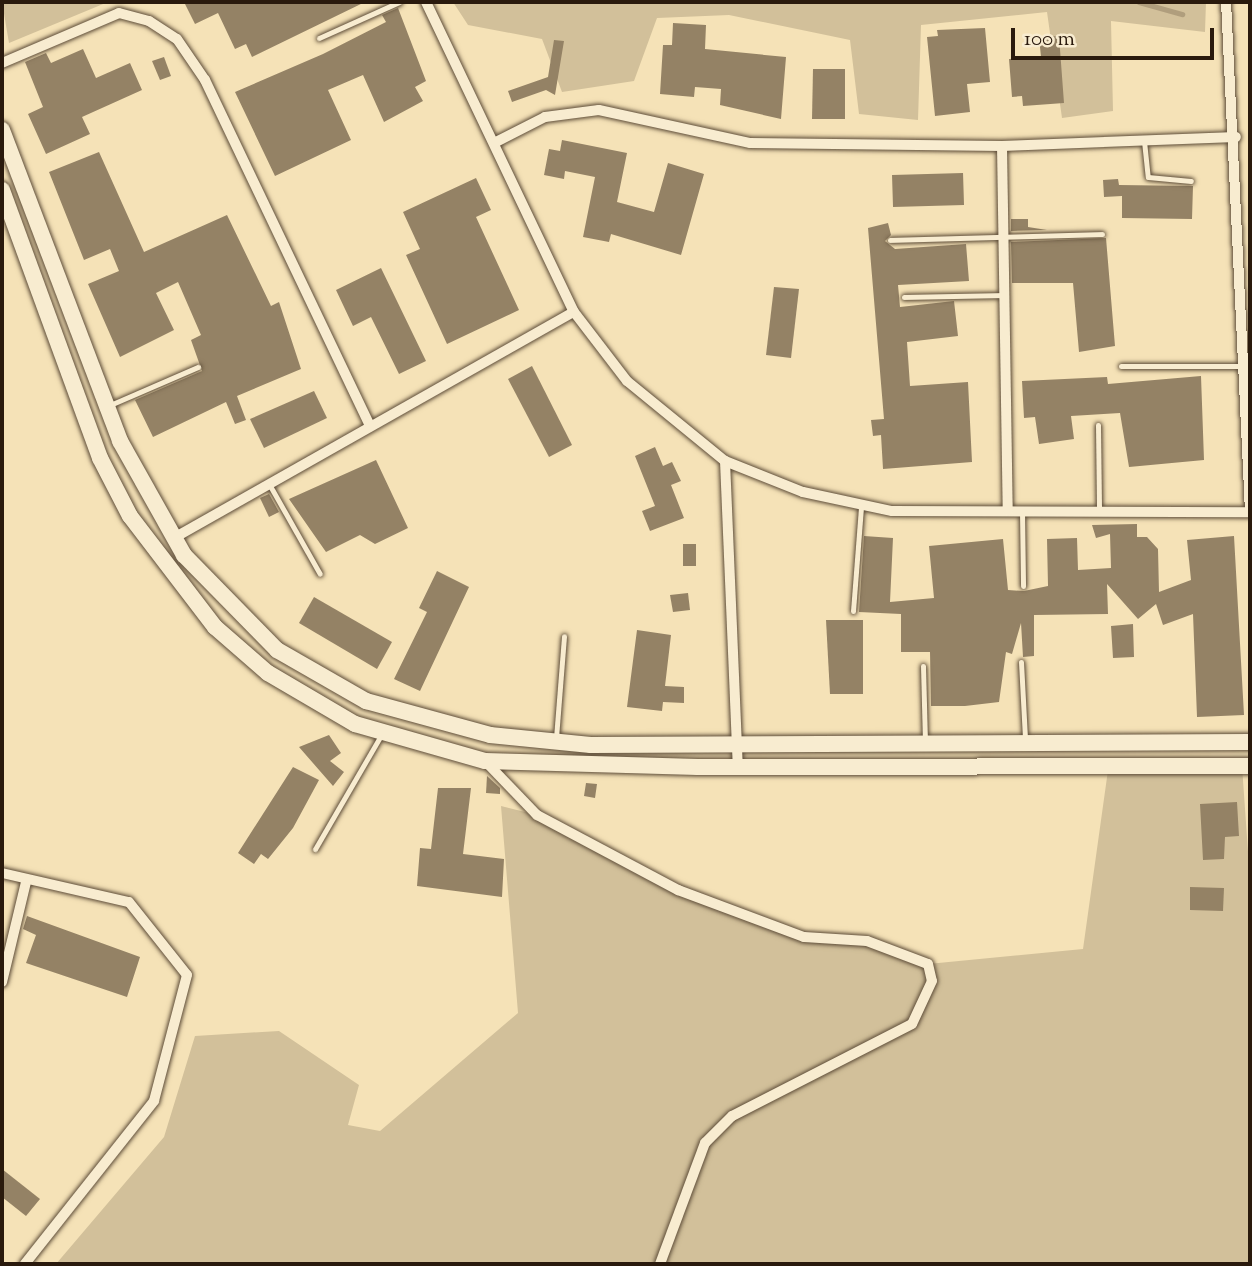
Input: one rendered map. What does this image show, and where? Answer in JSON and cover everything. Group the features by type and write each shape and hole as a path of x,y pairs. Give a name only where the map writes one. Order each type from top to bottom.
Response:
{"street":[{"path":"426,2 574,312 627,381 725,461 803,492 861,506 1250,512 1236,137 1226,2"},
{"path":"2,63 119,13 149,21 177,39 205,80 370,426"},
{"path":"494,142 545,117 599,110 750,143 1002,146 1236,137"},
{"path":"2,130 107,406 145,491 174,538 228,606 276,650 366,701 427,723 556,741 1025,740 1250,743"},
{"path":"1002,146 1008,510"},
{"path":"2,190 100,458 158,559 215,627 268,673 381,735 485,761 738,766 1250,766"},
{"path":"174,538 574,312"},
{"path":"725,461 738,766"},
{"path":"485,761 537,815 678,890 804,937 867,941 928,964 932,981 912,1024 732,1116 705,1143 660,1264"},
{"path":"2,873 26,881 129,902 187,975 154,1101 25,1264"},
{"path":"2,982 26,881"}],"lane":[{"path":"320,38 398,2"},
{"path":"1144,141 1148,177 1191,181"},
{"path":"890,240 1003,239 1102,234"},
{"path":"904,297 1004,295"},
{"path":"1121,366 1245,366"},
{"path":"107,406 198,367"},
{"path":"1098,425 1099,511"},
{"path":"269,484 320,574"},
{"path":"853,611 861,506"},
{"path":"1022,510 1023,586"},
{"path":"556,741 564,636"},
{"path":"1021,662 1025,740"},
{"path":"923,666 925,740"},
{"path":"315,849 381,735"}],"shaded area":[{"path":"2,2 108,2 9,43"},
{"path":"453,2 1206,2 1205,32 1111,21 1113,111 1062,118 1047,12 921,25 918,120 859,114 850,40 729,15 657,18 634,81 562,92 542,39 468,25"},
{"path":"1109,763 1242,766 1250,880 1250,1264 56,1264 164,1137 195,1036 279,1031 359,1085 348,1125 380,1131 518,1013 501,806 537,815 678,890 804,937 867,941 928,964 1083,949"}],"building":[{"path":"184,2 365,2 252,57 246,44 235,49 218,13 195,24"},
{"path":"398,8 426,81 415,87 423,101 384,122 363,75 328,90 351,140 275,176 235,92 323,54 386,22 382,15"},
{"path":"673,23 706,25 705,49 786,57 781,119 720,105 721,89 695,87 694,97 660,94 663,45 672,45"},
{"path":"985,28 990,82 967,84 970,112 935,116 927,37 938,36 937,30"},
{"path":"1059,36 1064,103 1023,106 1022,96 1012,97 1009,59 1041,57 1039,37"},
{"path":"554,40 564,41 555,95 546,90 512,102 508,91 548,77"},
{"path":"83,49 96,78 130,63 142,90 82,117 90,134 46,154 28,114 43,107 25,62 46,53 51,63"},
{"path":"164,57 171,76 160,80 152,61"},
{"path":"813,69 845,69 845,119 812,119"},
{"path":"562,140 627,153 617,202 654,212 668,163 704,174 681,255 611,234 609,242 583,237 595,177 565,171 564,179 544,175 549,149 560,151"},
{"path":"99,152 144,252 227,215 271,306 279,302 301,369 237,396 246,420 235,424 226,402 153,437 135,400 202,371 191,340 201,335 178,282 156,293 174,330 120,357 88,284 119,271 110,249 84,260 49,172"},
{"path":"963,173 964,205 893,207 892,175"},
{"path":"476,178 491,210 476,217 519,310 447,344 406,255 420,249 403,212"},
{"path":"1118,179 1119,185 1193,186 1192,219 1122,218 1122,196 1104,197 1103,180"},
{"path":"1011,219 1028,219 1028,227 1047,230 1011,231"},
{"path":"888,223 891,235 885,241 895,249 966,244 969,281 898,285 900,307 954,301 958,336 907,342 910,386 968,382 972,462 883,469 881,435 873,436 871,420 884,419 868,228"},
{"path":"1106,238 1115,346 1079,352 1073,283 1012,283 1011,242"},
{"path":"381,268 426,361 399,374 371,317 353,326 336,290"},
{"path":"774,287 799,289 791,358 766,355"},
{"path":"532,366 572,445 549,457 508,379"},
{"path":"1201,376 1204,460 1129,467 1120,413 1071,416 1074,439 1039,444 1035,417 1024,418 1022,381 1107,377 1108,384"},
{"path":"314,391 327,418 264,448 250,419"},
{"path":"655,447 663,466 672,462 681,481 671,485 684,518 650,531 642,511 655,506 635,456"},
{"path":"376,460 408,528 375,544 360,535 326,552 289,499"},
{"path":"269,494 279,512 269,517 260,498"},
{"path":"1137,524 1137,537 1147,537 1158,549 1159,592 1191,580 1187,540 1234,536 1244,715 1197,717 1193,614 1163,625 1156,604 1138,619 1107,584 1108,614 1034,615 1034,656 1023,657 1021,623 1012,654 1006,652 999,702 965,706 931,706 930,652 901,652 901,614 859,612 864,536 893,538 890,602 934,598 929,546 1003,539 1008,590 1024,591 1048,586 1047,539 1077,538 1078,570 1111,568 1110,534 1096,538 1092,525"},
{"path":"683,544 696,544 696,566 683,566"},
{"path":"437,571 469,587 420,691 394,679 427,612 419,608"},
{"path":"688,593 690,610 673,612 670,595"},
{"path":"314,597 392,642 377,669 299,623"},
{"path":"826,620 863,620 863,694 830,694"},
{"path":"1133,624 1134,657 1113,658 1111,626"},
{"path":"637,630 671,635 665,686 684,687 684,703 663,702 662,711 627,707"},
{"path":"329,735 341,753 330,761 344,772 333,786 299,747"},
{"path":"293,767 319,780 293,828 268,859 261,854 254,864 238,853"},
{"path":"487,776 500,788 500,794 486,793"},
{"path":"586,783 597,784 595,798 584,796"},
{"path":"438,788 471,788 463,854 504,859 502,897 417,886 420,848 431,849"},
{"path":"1237,802 1239,836 1225,837 1224,859 1203,860 1200,804"},
{"path":"1190,887 1224,888 1223,911 1190,910"},
{"path":"27,916 140,957 127,997 26,963 36,935 23,929"},
{"path":"2,1169 40,1199 26,1216 2,1197"}],"waterway":[{"path":"1139,2 1182,14"}]}
